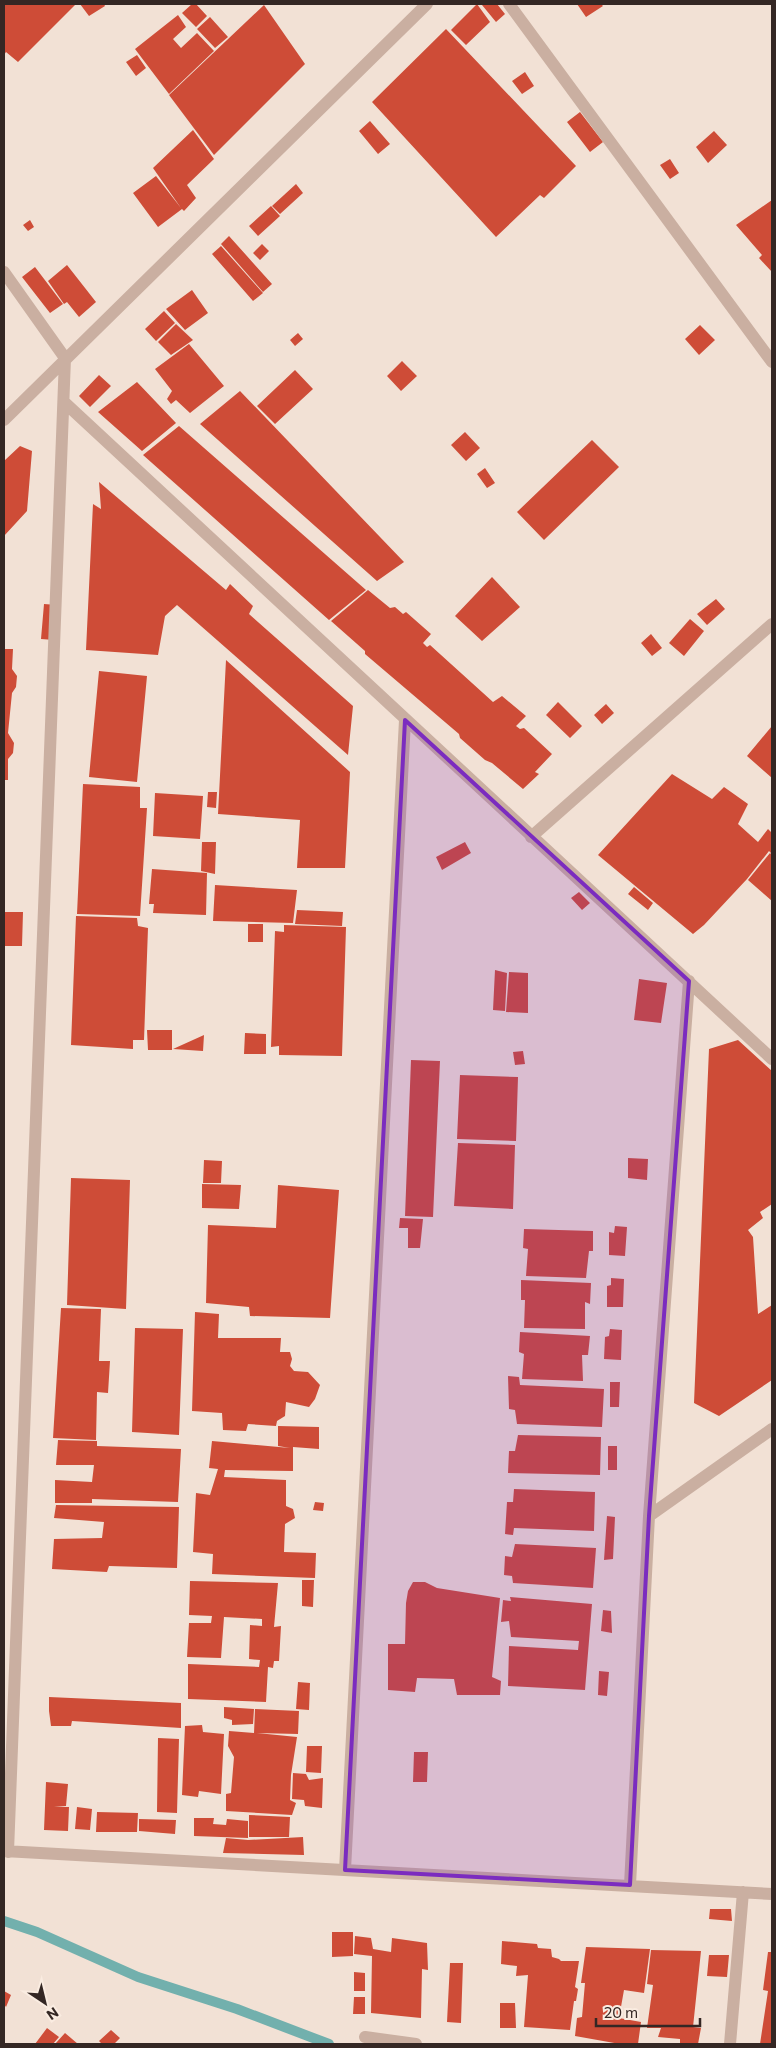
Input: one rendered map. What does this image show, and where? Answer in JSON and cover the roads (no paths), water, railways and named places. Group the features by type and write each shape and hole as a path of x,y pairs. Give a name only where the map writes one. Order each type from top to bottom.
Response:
{"street":[{"path":"4,420 427,4"},
{"path":"509,4 772,362"},
{"path":"4,272 65,358 6,1851 772,1894"},
{"path":"64,402 404,720 689,980 772,1059"},
{"path":"531,837 772,624"},
{"path":"345,1870 404,720"},
{"path":"630,1886 649,1516 689,980"},
{"path":"649,1516 772,1429"},
{"path":"730,2044 743,1892"},
{"path":"365,2037 416,2044"}],"waterway":[{"path":"4,1921 37,1932 138,1977 237,2009 329,2044"}]}
